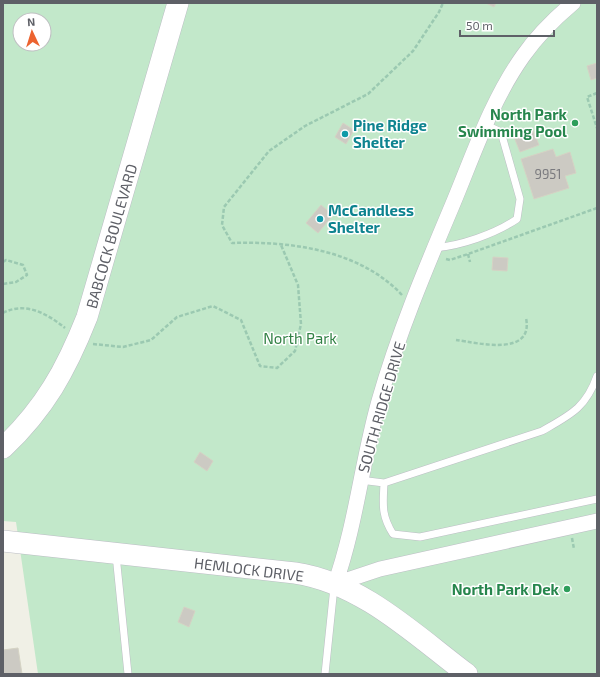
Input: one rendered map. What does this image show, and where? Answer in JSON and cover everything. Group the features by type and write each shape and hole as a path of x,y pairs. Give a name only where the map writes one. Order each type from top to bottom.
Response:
{"street":[{"name":"BABCOCK BOULEVARD","path":"3,448 19,432 59,379 78,339 87,316 106,254 178,3"},
{"name":"SOUTH RIDGE DRIVE","path":"335,584 344,558 360,480 379,401 412,305 434,248 486,125 510,77 523,56 553,20 573,3"},
{"path":"335,584 380,569 597,521"},
{"name":"HEMLOCK DRIVE","path":"3,541 295,573 335,584 378,608 467,674"}],"lane":[{"path":"434,248 452,246 507,226 516,218 520,199 501,132 486,125"},
{"path":"360,480 384,483 542,431 580,407 587,400 597,376"},
{"path":"384,483 383,511 386,522 393,534 420,537 597,499"},
{"path":"116,554 128,674"},
{"path":"325,674 335,584"}],"path":[{"path":"412,305 390,281 352,260 308,248 259,242 232,243 222,225 224,207 269,151 305,126 368,94 413,51 439,12 443,3"},
{"path":"597,93 587,97 597,128"},
{"path":"446,259 450,260 468,254 597,208"},
{"path":"3,313 11,308 31,308 51,316 78,339 99,345 123,347 151,340 177,317 213,306 241,320 260,366 277,368 295,351 301,324 298,285 281,245"},
{"path":"468,254 470,262"},
{"path":"3,262 6,260 23,265 27,275 16,282 3,284"},
{"path":"456,340 504,346 517,342 524,335 527,324 526,318"},
{"path":"572,538 574,549"}],"green space":[{"name":"North Park","path":"3,3 597,3 597,674 38,674 16,522 3,521"}],"building":[{"path":"486,3 496,3 494,7"},
{"path":"597,63 597,78 591,80 587,66"},
{"name":"Pine Ridge Shelter","path":"343,123 354,130 346,144 335,137"},
{"path":"533,130 539,145 520,152 514,137"},
{"path":"553,149 556,157 570,152 576,173 565,176 569,188 534,199 521,159"},
{"name":"McCandless Shelter","path":"321,205 333,215 318,233 306,223"},
{"path":"493,257 508,258 507,271 492,270"},
{"path":"200,452 213,461 207,471 194,462"},
{"path":"184,607 195,611 189,627 178,622"},
{"path":"18,648 22,674 3,674 3,650"}],"place":[{"name":"North Park Swimming Pool","path":"575,123"},
{"name":"Pine Ridge Shelter","path":"345,134"},
{"name":"McCandless Shelter","path":"320,219"},
{"name":"North Park Dek","path":"567,589"}]}
